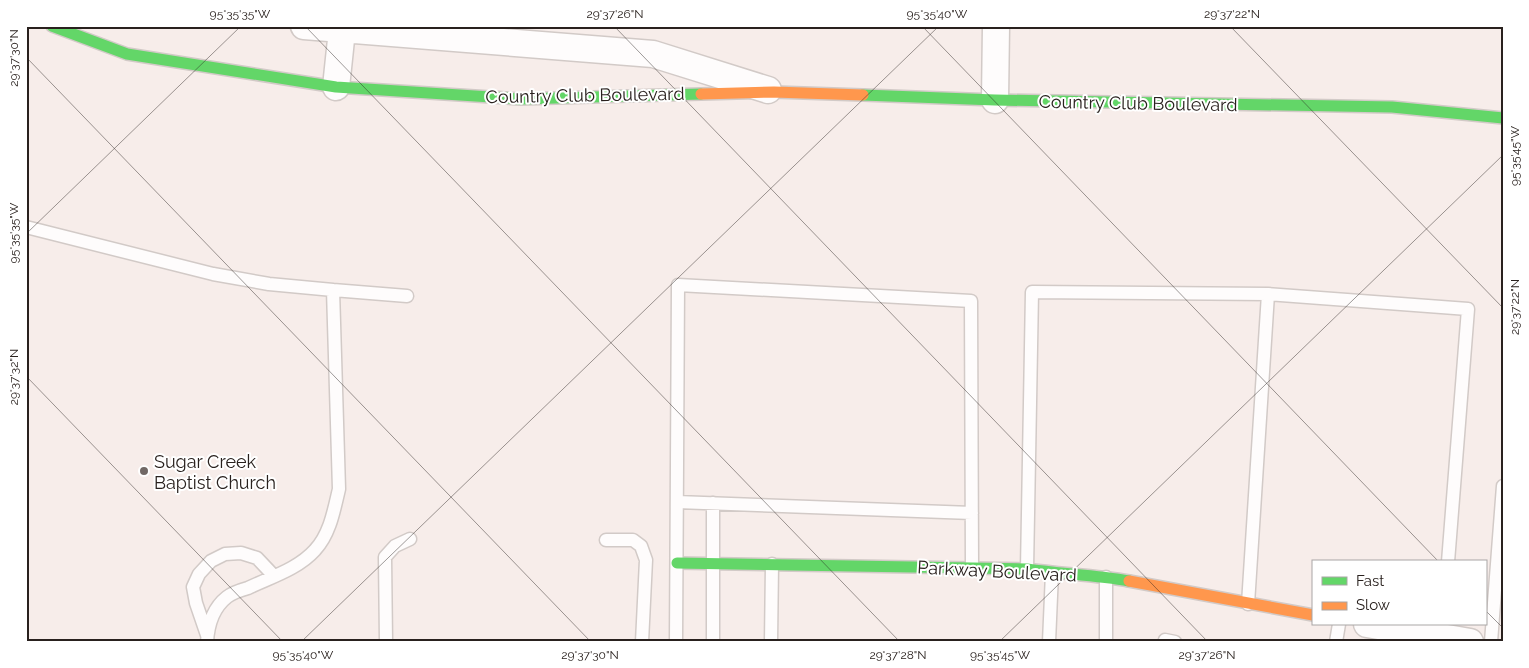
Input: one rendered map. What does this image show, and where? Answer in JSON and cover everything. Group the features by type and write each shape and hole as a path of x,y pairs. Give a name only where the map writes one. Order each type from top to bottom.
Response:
{"street":[{"name":"Country Club Boulevard","path":"52,26 127,54 336,87 520,99 774,92 995,100 1392,107 1503,118"},
{"name":"Country Club Boulevard","path":"304,26 653,54 774,92"},
{"path":"995,100 996,26"},
{"path":"336,87 342,30"},
{"name":"Parkway Boulevard","path":"677,562 1027,569 1106,577 1312,615"},
{"path":"1389,626 1443,631 1470,642"}],"lane":[{"path":"26,227 213,274 269,284 407,296"},
{"path":"676,642 678,285 971,301 972,568"},
{"path":"207,638 211,617 228,596 274,576 306,558 316,548 327,530 338,489 333,290"},
{"path":"1027,569 1032,292 1268,294 1468,309 1448,560"},
{"path":"1248,604 1268,294"},
{"path":"1491,642 1499,580 1503,486"},
{"path":"677,502 972,513"},
{"path":"713,503 714,642"},
{"path":"386,642 385,557 395,546 410,539"},
{"path":"606,540 633,540 641,546 646,560 642,642"},
{"path":"207,638 193,587 200,574 211,561 226,554 241,553 257,558 274,576"},
{"path":"771,642 772,564"},
{"path":"1049,642 1052,573"},
{"path":"1106,577 1106,642"},
{"path":"1336,642 1340,626"}],"traffic: fast":[{"path":"52,26 127,54 336,87 520,99 701,94"},
{"path":"863,95 995,100 1392,107 1503,118"},
{"path":"677,563 1027,569 1129,581"}],"traffic: slow":[{"path":"701,94 774,92 863,95"},
{"path":"1129,581 1312,615"}],"place":[{"name":"Sugar Creek Baptist Church","path":"144,471"}]}
